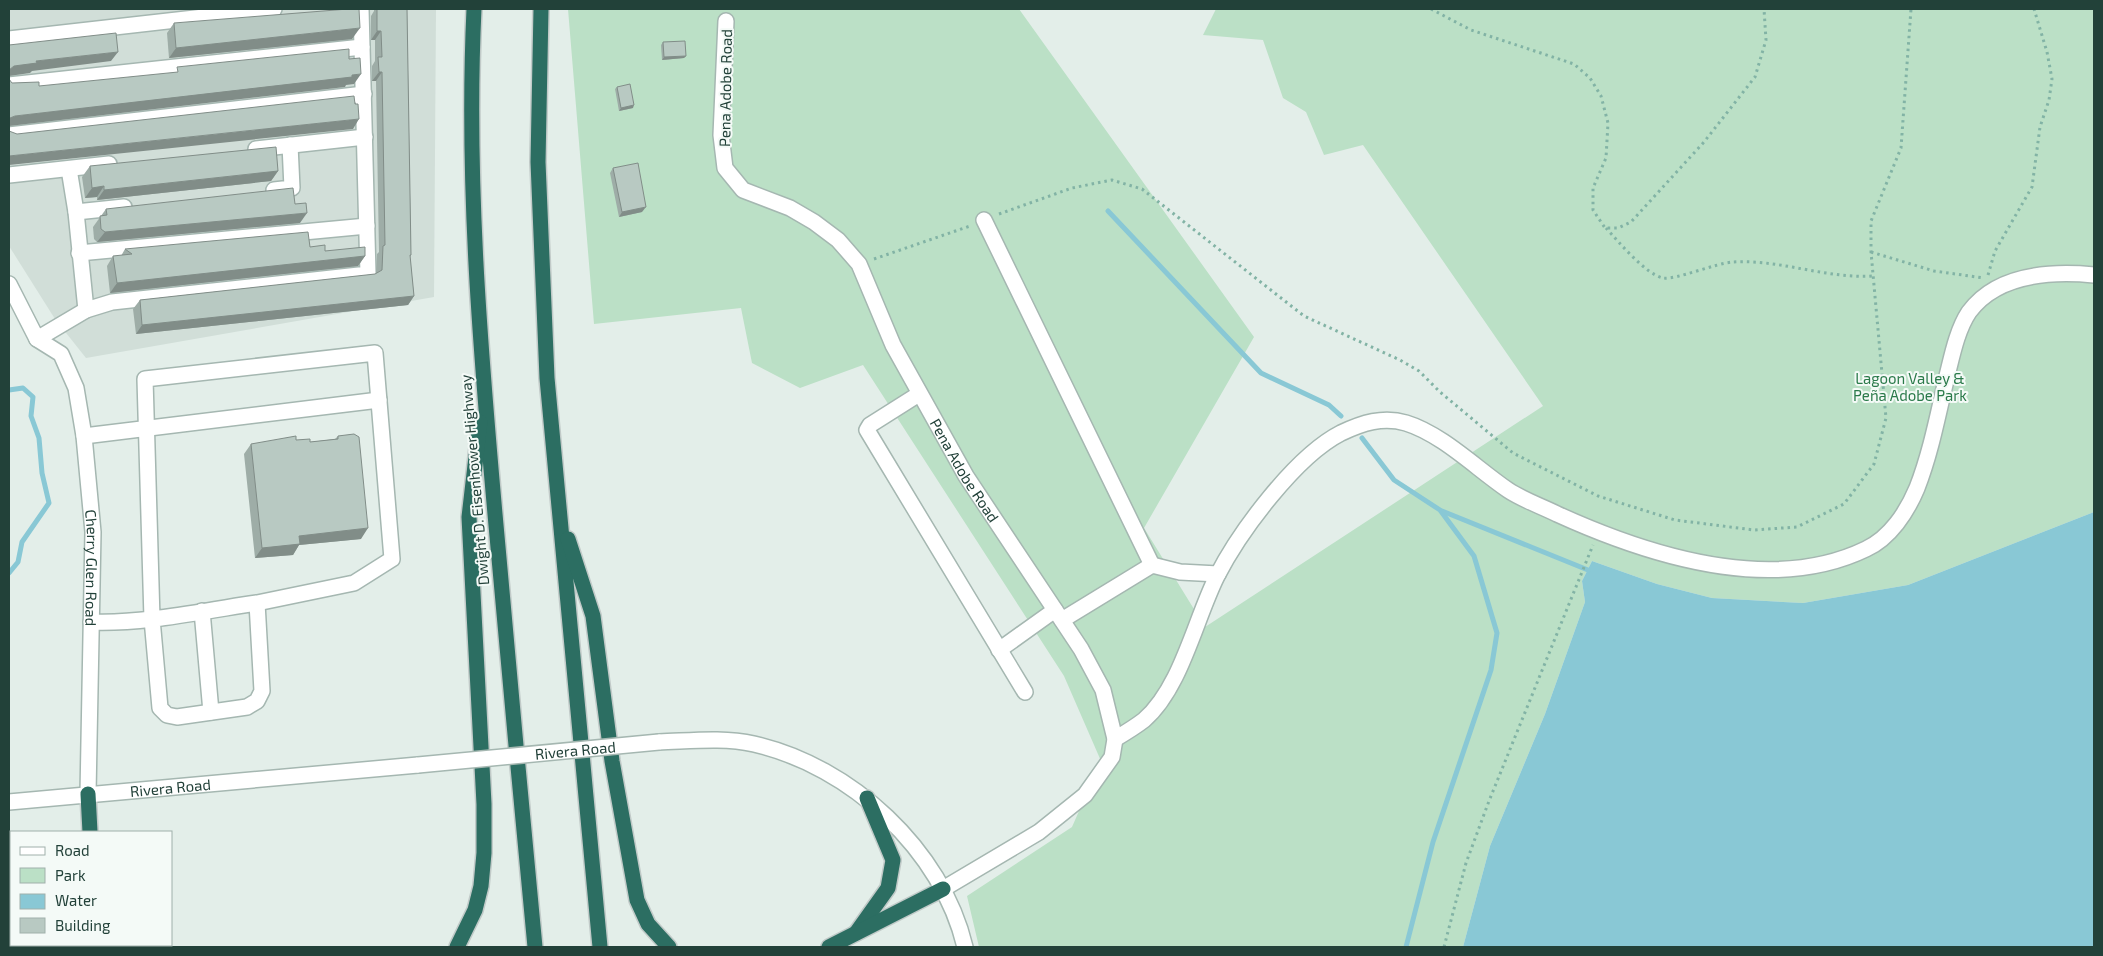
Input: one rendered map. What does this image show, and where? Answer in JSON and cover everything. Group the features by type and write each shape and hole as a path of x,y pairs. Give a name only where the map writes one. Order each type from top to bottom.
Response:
{"highway":[{"name":"Dwight D. Eisenhower Highway","path":"474,9 472,126 484,392 535,947"},
{"path":"540,9 538,153 547,378 600,947"},
{"path":"457,947 475,910 481,886 484,853 484,804 469,517 484,392"},
{"path":"559,511 593,616 612,760 637,900 648,924 669,947"},
{"path":"88,794 90,831"},
{"path":"856,933 888,888 893,860 867,798"},
{"path":"829,947 942,889"}],"street":[{"path":"9,38 274,9"},
{"path":"9,284 38,340 86,310 112,302 368,274 361,9"},
{"name":"Pena Adobe Road","path":"726,21 721,135 725,168 743,190 790,208 814,222 838,240 859,264 894,345 919,394 966,476 1081,649 1103,690 1115,739"},
{"path":"9,85 362,47"},
{"path":"9,135 364,94"},
{"path":"242,150 365,137"},
{"path":"263,192 292,188 290,145"},
{"path":"9,175 127,163"},
{"path":"69,169 76,212 86,310"},
{"path":"76,212 135,206"},
{"path":"984,220 1152,565"},
{"path":"79,253 367,226"},
{"path":"942,889 1039,832 1085,795 1112,757 1115,739 1145,719 1173,683 1218,574 1248,526 1305,458 1331,438 1373,420 1404,422 1428,433 1512,492 1599,533 1682,558 1730,568 1778,570 1837,561 1869,548 1892,530 1911,503 1925,467 1958,338 1969,312 1987,295 2002,286 2027,278 2050,272 2094,275"},
{"name":"Cherry Glen Road","path":"38,340 61,354 76,388 84,436 93,532 88,794"},
{"path":"91,622 123,623 152,619 257,603 354,583 392,559 375,353 145,379 152,619 160,708 167,715 177,718 247,707 257,701 262,691 257,603"},
{"path":"919,394 870,425 867,430 1025,692"},
{"path":"84,436 147,430 379,400"},
{"path":"999,650 1152,565 1180,572 1218,574"},
{"path":"202,611 211,712"},
{"name":"Rivera Road","path":"88,794 659,742 719,740 754,744 812,765 867,798 917,849 942,889 960,928 964,947"},
{"path":"9,802 88,794"}],"path":[{"path":"1431,9 1471,30 1574,64 1590,78 1601,96 1608,123 1606,158 1593,188 1593,210 1606,228 1651,273 1664,278 1732,262 1758,262 1844,276 1873,276"},
{"path":"1606,228 1618,228 1631,222 1704,142 1755,77 1766,40 1764,9"},
{"path":"859,264 938,238 1072,188 1112,180 1142,190 1304,316 1400,360 1419,371 1440,392 1513,453 1598,496 1675,520 1754,530 1797,527 1844,504 1874,464 1886,418 1871,252 1871,221 1901,148 1912,9"},
{"path":"1871,252 1934,271 1988,278 1995,251 2032,187 2040,127 2050,92 2052,79 2047,52 2034,9"},
{"path":"1444,947 1466,863 1588,558"}],"shaded area":[{"path":"9,9 436,9 434,297 86,358 55,319 9,246"}],"green space":[{"name":"Lagoon Valley & Peña Adobe Park","path":"568,9 1019,9 1254,337 1144,528 1205,627 1543,406 1363,145 1324,155 1306,112 1283,98 1263,40 1203,35 1216,9 2094,9 2094,512 1908,585 1803,603 1712,598 1657,584 1592,561 1582,581 1585,602 1545,714 1490,846 1463,947 979,947 967,896 1072,827 1101,761 1064,676 863,365 800,388 752,363 741,308 594,324"}],"water":[{"path":"2094,512 2094,947 1463,947 1490,846 1545,714 1585,602 1582,581 1592,561 1657,584 1712,598 1803,603 1908,585"}],"building":[{"path":"359,9 360,28 176,48 174,23"},
{"path":"377,9 407,9 410,255 414,296 142,325 140,300 375,274 382,270 383,246 385,245 382,72 379,72 378,57 382,57 381,31 377,31"},
{"path":"116,33 118,52 36,61 37,63 14,66 9,70 9,45"},
{"path":"685,41 686,56 664,57 663,42"},
{"path":"349,49 349,59 360,58 361,74 352,75 352,77 15,116 10,118 9,121 9,79 12,83 39,82 39,86 178,72 177,67"},
{"path":"630,84 634,105 621,108 617,87"},
{"path":"354,96 355,104 358,104 359,119 9,156 9,131 17,134"},
{"path":"276,147 278,171 104,190 104,186 92,188 90,166"},
{"path":"638,163 646,207 622,212 613,168"},
{"path":"293,188 295,204 306,203 307,213 105,232 101,229 100,216 107,215 106,209"},
{"path":"308,232 310,247 325,245 325,251 365,247 365,256 117,283 113,256 132,254 125,249"},
{"path":"354,434 359,437 368,528 299,536 300,544 262,548 251,444 296,436 296,440 310,439 310,442 338,439 338,436"}],"waterway":[{"path":"1108,211 1261,373 1329,405 1341,416"},
{"path":"9,390 23,388 33,397 31,416 39,438 42,473 49,503 22,542 18,562 9,573"},
{"path":"1362,438 1394,480 1440,510 1474,556 1497,633 1491,670 1433,842 1406,947"},
{"path":"1442,511 1588,570"}]}
